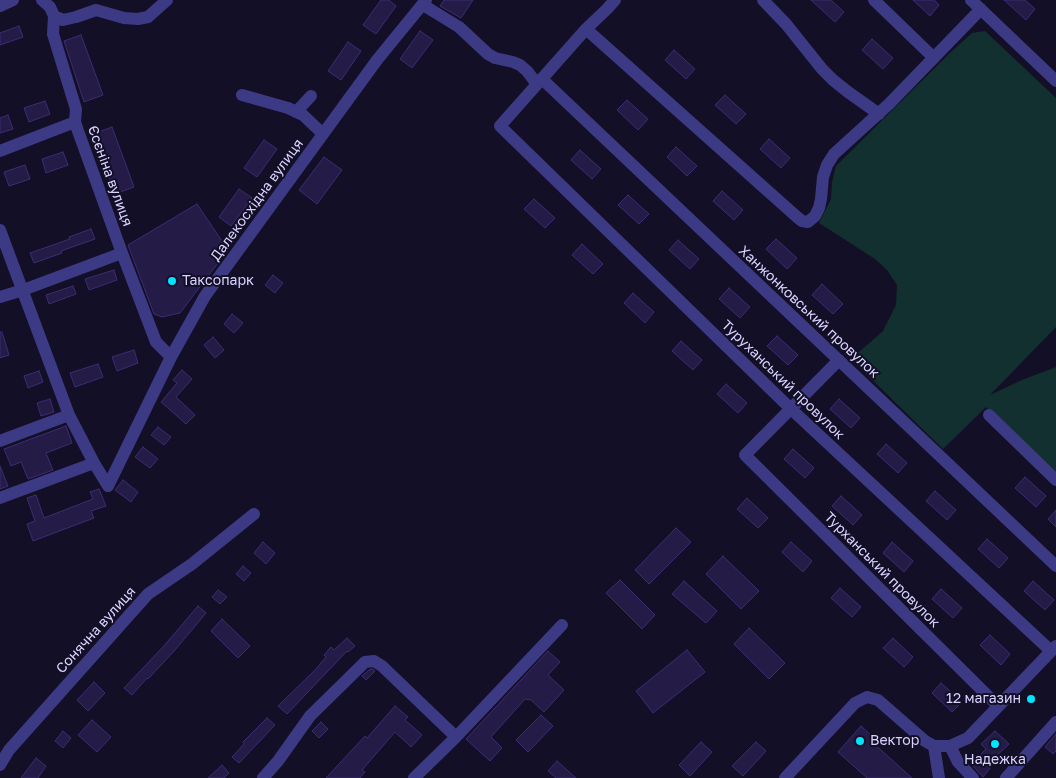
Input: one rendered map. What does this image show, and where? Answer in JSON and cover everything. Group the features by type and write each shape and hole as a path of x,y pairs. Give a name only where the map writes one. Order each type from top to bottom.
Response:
{"street":[{"path":"0,6 13,0"},
{"path":"42,0 50,7 54,16 63,20 96,10 124,18 138,19 148,17 167,0"},
{"path":"540,82 586,29 615,0"},
{"path":"763,0 786,24 833,80 879,114"},
{"path":"874,0 934,58"},
{"name":"Ханжонковський провулок","path":"424,3 459,27 488,54 495,58 520,65 540,82 839,360 1056,566"},
{"name":"Далекосхідна вулиця","path":"94,463 108,486 171,357 205,296 377,60 424,3"},
{"path":"586,29 796,217 808,222 815,216 821,199 823,177 827,165 834,154 879,114 934,58 976,5 1056,81"},
{"name":"Єсєніна вулиця","path":"54,16 53,34 76,109 75,122 156,342 171,357"},
{"name":"Туруханський провулок","path":"540,82 500,126 791,409 1053,648"},
{"path":"242,96 288,108 303,115 323,134"},
{"path":"296,112 311,96"},
{"path":"0,151 75,122"},
{"path":"0,230 69,415 94,463 0,498"},
{"path":"0,297 122,253"},
{"path":"791,409 839,360"},
{"name":"Турханський провулок","path":"791,409 745,455 998,706"},
{"path":"0,441 69,415"},
{"path":"989,415 1056,480"},
{"name":"Сонячна вулиця","path":"0,765 9,750 148,594 192,564 254,514"},
{"path":"414,778 456,737 562,624"},
{"path":"786,778 855,703 867,697 878,700 925,741 934,746 950,746 968,738 1053,648"},
{"path":"263,778 278,761 310,716 365,662 374,661 382,666 456,737"},
{"path":"1006,778 1056,722"},
{"path":"934,746 939,778"},
{"path":"950,746 958,762 973,778"}],"green space":[{"path":"985,31 1056,98 1056,327 990,395 1056,367 1056,473 986,407 943,449 851,359 883,331 896,305 897,285 887,270 875,259 819,223 831,199 832,182 836,166 952,51 972,33"}],"building":[{"path":"381,0 389,0 396,6 376,34 363,25"},
{"path":"444,0 473,0 461,18 440,6"},
{"path":"811,0 831,0 844,12 835,22"},
{"path":"913,0 934,0 939,5 930,16"},
{"path":"1004,0 1025,0 1035,9 1026,20"},
{"path":"19,26 23,37 0,45 0,33"},
{"path":"420,31 433,40 412,68 400,59"},
{"path":"81,35 103,95 84,102 64,41"},
{"path":"872,39 893,58 883,69 862,50"},
{"path":"348,42 361,51 341,80 328,71"},
{"path":"674,50 695,69 686,79 665,60"},
{"path":"725,95 746,114 736,124 715,105"},
{"path":"627,100 648,119 638,130 617,110"},
{"path":"45,101 50,114 29,122 24,108"},
{"path":"8,115 13,129 0,133 0,118"},
{"path":"112,127 134,187 115,194 93,134"},
{"path":"769,139 790,158 781,168 760,149"},
{"path":"264,140 277,149 257,177 244,168"},
{"path":"676,147 697,166 687,176 667,157"},
{"path":"580,150 601,169 592,179 571,160"},
{"path":"63,152 68,165 46,173 42,159"},
{"path":"324,157 342,170 317,204 299,190"},
{"path":"25,165 30,179 9,186 4,172"},
{"path":"239,189 252,198 231,226 219,217"},
{"path":"722,191 743,210 734,220 713,201"},
{"path":"628,195 649,214 639,224 618,205"},
{"path":"534,199 555,218 545,228 524,209"},
{"name":"Таксопарк","path":"197,204 228,250 180,313 162,317 154,314 128,245"},
{"path":"91,229 95,239 34,263 30,253 70,239 69,237"},
{"path":"776,239 797,258 787,269 766,249"},
{"path":"678,240 699,259 690,269 669,250"},
{"path":"582,244 603,264 593,274 572,255"},
{"path":"114,270 117,280 89,290 85,279"},
{"path":"273,275 283,283 275,293 265,285"},
{"path":"822,284 843,304 833,314 812,295"},
{"path":"73,286 76,294 49,304 46,295"},
{"path":"729,288 750,307 740,318 719,299"},
{"path":"633,293 654,312 645,323 624,303"},
{"path":"232,314 243,323 234,333 224,324"},
{"path":"0,332 2,332 9,355 0,358"},
{"path":"777,336 798,355 788,365 767,346"},
{"path":"213,337 224,350 215,358 204,345"},
{"path":"681,341 702,360 693,370 672,351"},
{"path":"134,350 138,363 117,371 112,357"},
{"path":"98,364 103,377 75,387 70,373"},
{"path":"182,370 192,379 176,397 195,415 186,424 161,402 177,383 173,380"},
{"path":"39,371 43,382 28,388 24,376"},
{"path":"726,384 747,403 738,413 717,394"},
{"path":"50,399 54,412 41,416 37,403"},
{"path":"839,399 860,418 851,428 830,409"},
{"path":"66,426 72,443 46,453 53,470 28,479 21,462 11,466 4,449"},
{"path":"158,427 171,437 164,445 151,435"},
{"path":"886,444 907,463 898,473 877,454"},
{"path":"143,447 158,459 150,468 135,457"},
{"path":"793,449 814,468 805,478 784,459"},
{"path":"0,466 8,486 0,489"},
{"path":"1025,477 1046,496 1036,507 1015,488"},
{"path":"123,480 138,492 131,502 115,490"},
{"path":"99,489 106,506 91,511 94,518 33,541 27,524 35,521 27,498 36,495 44,518 93,499 90,492"},
{"path":"935,491 956,510 947,520 926,501"},
{"path":"841,496 862,515 853,525 832,506"},
{"path":"747,498 768,518 758,528 737,509"},
{"path":"1056,510 1056,527 1048,519"},
{"path":"676,528 691,542 649,584 635,570"},
{"path":"987,539 1008,558 999,568 978,549"},
{"path":"263,542 275,553 266,564 254,553"},
{"path":"791,542 812,561 803,572 782,552"},
{"path":"892,542 913,561 904,572 883,553"},
{"path":"723,556 759,591 741,609 706,574"},
{"path":"243,566 251,573 244,581 236,574"},
{"path":"620,580 655,615 642,629 606,593"},
{"path":"684,581 717,611 706,623 672,594"},
{"path":"1033,581 1054,600 1045,610 1024,591"},
{"path":"840,588 861,607 852,617 831,598"},
{"path":"941,589 962,608 953,618 932,599"},
{"path":"218,590 227,597 220,604 212,597"},
{"path":"198,606 206,613 175,650 132,695 124,688"},
{"path":"222,619 250,646 238,658 211,631"},
{"path":"749,628 785,663 769,679 734,644"},
{"path":"990,635 1010,654 1001,665 980,645"},
{"path":"347,638 355,646 347,651 287,714 278,706 316,669 326,657 324,655 331,647 334,650"},
{"path":"893,638 913,657 904,667 883,648"},
{"path":"687,650 705,672 653,713 636,691"},
{"path":"548,651 560,662 548,675 564,690 544,712 531,700 525,699 491,737 502,748 490,761 466,739"},
{"path":"372,669 375,671 366,680 362,676"},
{"path":"94,682 105,693 88,711 77,700"},
{"path":"941,683 962,702 952,712 932,693"},
{"path":"395,706 408,717 405,720 422,735 411,747 395,732 362,770 365,772 360,778 326,778 365,736 367,738"},
{"path":"541,715 553,726 528,752 516,740"},
{"path":"267,718 275,725 239,763 232,757 244,744 243,742"},
{"path":"92,720 111,737 97,752 78,735"},
{"path":"321,722 328,729 319,738 312,731"},
{"path":"861,726 874,738 871,741 912,778 867,778 838,752"},
{"path":"63,731 71,738 63,748 55,741"},
{"path":"995,731 1009,744 988,764 991,767 983,777 971,764 986,749 981,744"},
{"path":"1056,734 1056,751 1053,754 1045,747"},
{"path":"701,742 712,752 690,776 679,765"},
{"path":"756,742 766,751 743,776 732,766"},
{"path":"36,758 46,766 38,778 21,778"},
{"path":"557,761 576,778 556,778 548,771"},
{"path":"222,765 229,773 224,778 208,778"}],"place":[{"name":"Таксопарк","path":"172,281"},
{"name":"12 магазин","path":"1031,699"},
{"name":"Вектор","path":"860,741"},
{"name":"Надежка","path":"995,744"}]}
